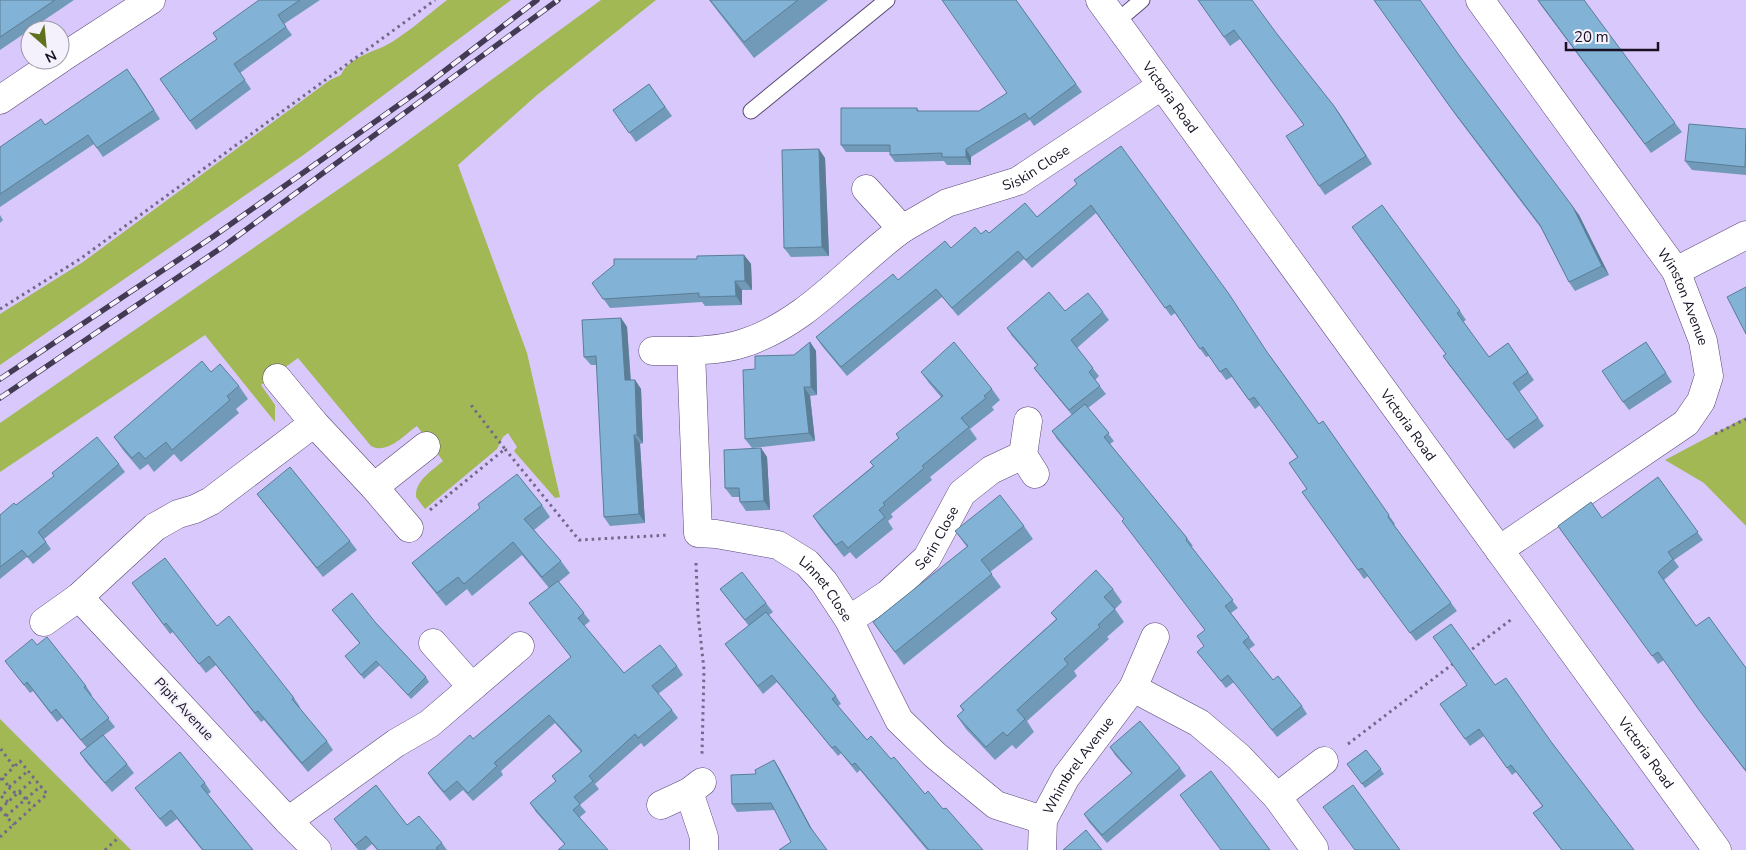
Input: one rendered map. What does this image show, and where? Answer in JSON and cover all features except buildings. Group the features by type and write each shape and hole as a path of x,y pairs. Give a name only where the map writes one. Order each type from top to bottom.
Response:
{"street":[{"path":"70,53 152,0"},
{"name":"Victoria Road","path":"1100,0 1717,850"},
{"name":"Winston Avenue","path":"1480,0 1676,271 1702,341 1709,376 1701,401 1686,423 1499,550"},
{"path":"0,100 45,70"},
{"name":"Siskin Close","path":"691,350 742,344 780,328 808,309 902,230 947,203 1018,181 1161,86"},
{"path":"866,189 902,230"},
{"path":"1676,271 1746,235"},
{"path":"653,351 691,350 698,534"},
{"path":"277,378 314,424 374,487 415,522"},
{"name":"Serin Close","path":"849,620 888,594 927,558 962,492 991,470 1029,464 1028,420"},
{"path":"44,622 79,597 155,527 178,514 211,501 314,424"},
{"path":"374,487 426,446"},
{"name":"Linnet Close","path":"698,534 716,534 778,545 807,563 824,582 849,620 899,720 935,755 996,806 1043,820"},
{"name":"Pipit Avenue","path":"79,597 317,850"},
{"name":"Whimbrel Avenue","path":"1042,850 1043,820 1066,777 1133,688 1154,637"},
{"path":"434,643 472,687"},
{"path":"288,821 396,743 429,724 520,646"},
{"path":"1133,688 1198,723 1239,757 1277,797 1314,848"},
{"path":"1277,797 1324,761"},
{"path":"661,805 696,787 704,837 704,850"}],"lane":[{"path":"751,112 887,0"},
{"path":"1116,22 1142,0"}],"path":[{"path":"0,309 80,259 436,0"},
{"path":"471,405 580,540 698,534 695,573 704,670 696,787"},
{"path":"415,522 505,449"},
{"path":"1465,655 1512,619 1513,614"},
{"path":"1324,761 1457,660"},
{"path":"0,748 14,767"},
{"path":"0,836 14,824 33,807 47,794 20,761 1,779 33,807"},
{"path":"8,802 2,796 28,771"},
{"path":"14,824 0,809 34,779"},
{"path":"6,816 41,786"},
{"path":"105,850 116,839"}],"green space":[{"path":"447,0 511,0 302,156 0,365 0,314 83,262 330,80 341,75 350,63 386,46"},
{"path":"601,0 656,0 537,95 458,165 527,353 560,497 555,498 514,451 517,447 508,433 503,437 497,449 425,509 416,497 416,491 425,476 443,461 417,426 389,446 377,448 371,446 298,358 261,385 275,405 275,422 205,335 0,472 0,423 391,153"},
{"path":"1746,417 1746,526 1704,483 1665,460"},
{"path":"0,719 131,850 0,850"}],"railway":[{"path":"0,379 214,236 417,92 537,0"},
{"path":"0,398 224,246 558,0"}]}
